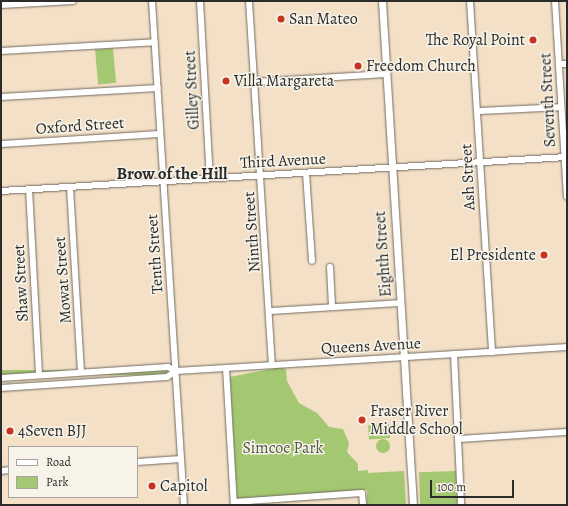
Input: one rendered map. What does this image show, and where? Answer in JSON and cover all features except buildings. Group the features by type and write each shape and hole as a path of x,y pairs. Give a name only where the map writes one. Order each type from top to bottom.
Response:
{"street":[{"path":"1,5 73,1"},
{"name":"Tenth Street","path":"152,1 184,505"},
{"name":"Gilley Street","path":"200,1 210,178"},
{"name":"Ninth Street","path":"249,1 270,311 272,365"},
{"name":"Eighth Street","path":"382,1 413,505"},
{"name":"Ash Street","path":"470,1 492,352"},
{"name":"Seventh Street","path":"555,1 561,107 566,157 567,197"},
{"path":"1,51 155,42"},
{"path":"559,64 567,64"},
{"path":"254,82 386,74"},
{"path":"1,97 158,88"},
{"path":"477,111 561,107"},
{"name":"Oxford Street","path":"1,144 160,134"},
{"name":"Third Avenue","path":"1,191 566,157"},
{"path":"306,173 312,261"},
{"name":"Mowat Street","path":"70,187 81,372"},
{"name":"Shaw Street","path":"29,189 39,375"},
{"path":"330,267 332,307"},
{"path":"270,311 400,303"},
{"name":"Queens Avenue","path":"1,378 168,367 176,371 567,347"},
{"path":"454,354 461,505"},
{"path":"226,368 234,504 362,493 363,505"},
{"name":"Queens Avenue","path":"1,388 167,378 176,371"},
{"path":"459,439 567,432"},
{"path":"138,462 181,459"}],"green space":[{"path":"113,48 116,83 98,84 95,50"},
{"name":"Simcoe Park","path":"280,367 286,369 287,381 299,403 317,413 329,427 343,429 349,443 347,452 358,464 358,471 368,470 368,473 404,471 406,505 367,505 367,490 242,499 237,497 230,377"},
{"path":"1,370 167,370 167,375 1,375"},
{"path":"389,424 390,438 369,439 368,425"},
{"path":"383,439 388,441 390,446 388,451 383,453 378,451 376,446 378,441"},
{"path":"456,471 457,505 420,505 419,472"}],"place":[{"name":"San Mateo","path":"281,19"},
{"name":"The Royal Point","path":"533,40"},
{"name":"Freedom Church","path":"358,66"},
{"name":"Villa Margareta","path":"226,81"},
{"name":"El Presidente","path":"544,255"},
{"name":"Fraser River Middle School","path":"362,420"},
{"name":"4Seven BJJ","path":"10,431"},
{"name":"Capitol","path":"152,486"}],"district":[{"name":"Brow of the Hill","path":"172,174"}]}
